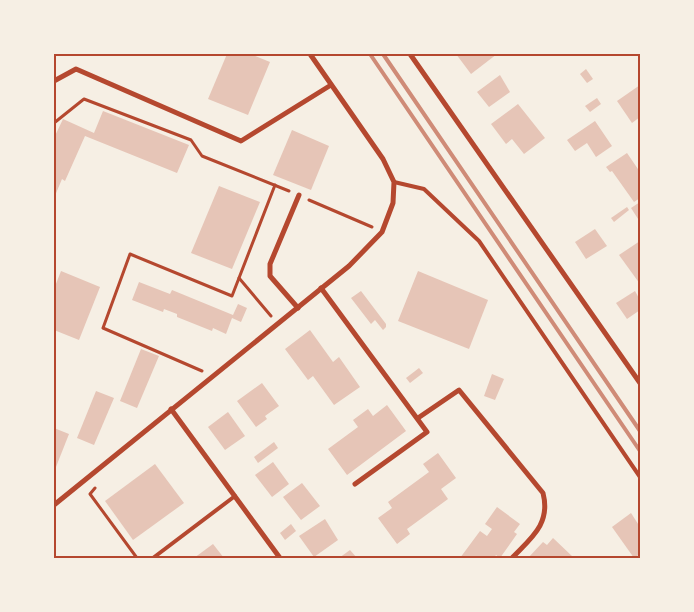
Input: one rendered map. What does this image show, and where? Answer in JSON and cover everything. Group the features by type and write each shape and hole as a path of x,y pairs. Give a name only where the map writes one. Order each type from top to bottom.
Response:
{"street":[{"path":"54,505 349,266 382,232 393,203 394,182 383,159 310,54"},
{"path":"410,54 640,383"},
{"path":"54,81 76,69 241,141 331,86"},
{"path":"298,308 270,276 270,264 299,195"},
{"path":"321,288 427,432 355,484"},
{"path":"418,418 459,390 543,493 546,515 538,529 512,558"},
{"path":"171,409 280,558"}],"lane":[{"path":"394,182 424,189 479,241 640,477"},
{"path":"152,558 235,496"}],"path":[{"path":"54,123 84,99 191,140 202,156 299,195 382,232"},
{"path":"213,376 103,328 130,254 232,296 275,185"},
{"path":"239,278 278,324"},
{"path":"90,494 136,558"}],"building":[{"path":"227,54 250,54 270,62 248,115 208,99"},
{"path":"456,54 497,54 471,74"},
{"path":"586,69 593,79 587,83 580,74"},
{"path":"500,75 510,92 489,107 477,92"},
{"path":"640,85 640,117 632,123 617,101"},
{"path":"597,98 601,104 590,112 585,106"},
{"path":"518,104 545,138 524,154 512,139 506,144 491,124"},
{"path":"103,111 189,145 177,173 85,136 65,181 62,179 54,198 54,138 63,119 94,133"},
{"path":"595,121 612,146 596,157 587,143 575,151 567,140"},
{"path":"292,130 329,146 311,190 273,175"},
{"path":"627,153 640,172 640,198 634,202 612,171 610,172 606,167"},
{"path":"219,186 260,202 232,269 191,253"},
{"path":"640,202 640,222 631,208"},
{"path":"627,207 629,210 614,222 611,218"},
{"path":"595,229 607,246 586,259 575,242"},
{"path":"640,241 640,284 619,255"},
{"path":"61,271 100,287 79,340 54,330 54,289"},
{"path":"418,271 488,300 469,349 398,321"},
{"path":"139,282 170,294 172,290 233,315 238,304 247,308 241,322 232,318 226,334 213,328 212,331 177,317 177,314 164,309 163,312 132,300"},
{"path":"361,291 386,324 383,330 375,320 371,324 351,298"},
{"path":"635,291 640,300 640,310 627,319 616,303"},
{"path":"310,330 333,362 339,357 360,387 334,405 313,376 308,380 285,349"},
{"path":"141,349 159,356 137,408 120,401"},
{"path":"419,368 423,373 410,383 406,378"},
{"path":"492,374 504,379 495,400 484,396"},
{"path":"262,383 279,406 265,416 267,419 256,427 237,401"},
{"path":"96,391 114,398 94,445 77,438"},
{"path":"387,405 406,431 347,475 328,449 358,427 353,420 368,409 373,416"},
{"path":"228,412 245,436 225,450 208,427"},
{"path":"54,428 69,434 54,472"},
{"path":"274,442 278,448 258,463 254,457"},
{"path":"438,453 456,478 441,489 448,499 407,529 410,534 397,544 378,518 392,508 388,502 429,472 423,464"},
{"path":"273,462 289,484 272,497 255,475"},
{"path":"155,464 184,503 133,540 105,501"},
{"path":"302,483 320,506 301,520 283,497"},
{"path":"497,507 520,524 514,532 517,534 500,558 496,555 494,558 460,558 480,531 487,536 492,529 485,524"},
{"path":"631,513 640,527 640,554 634,558 612,527"},
{"path":"325,519 338,540 314,557 299,536"},
{"path":"291,524 296,531 285,540 280,533"},
{"path":"553,538 572,558 528,558 543,542 547,545"},
{"path":"213,544 224,558 194,558"},
{"path":"350,550 357,558 339,558"}],"railway":[{"path":"370,54 640,451"},
{"path":"383,54 640,431"}]}
